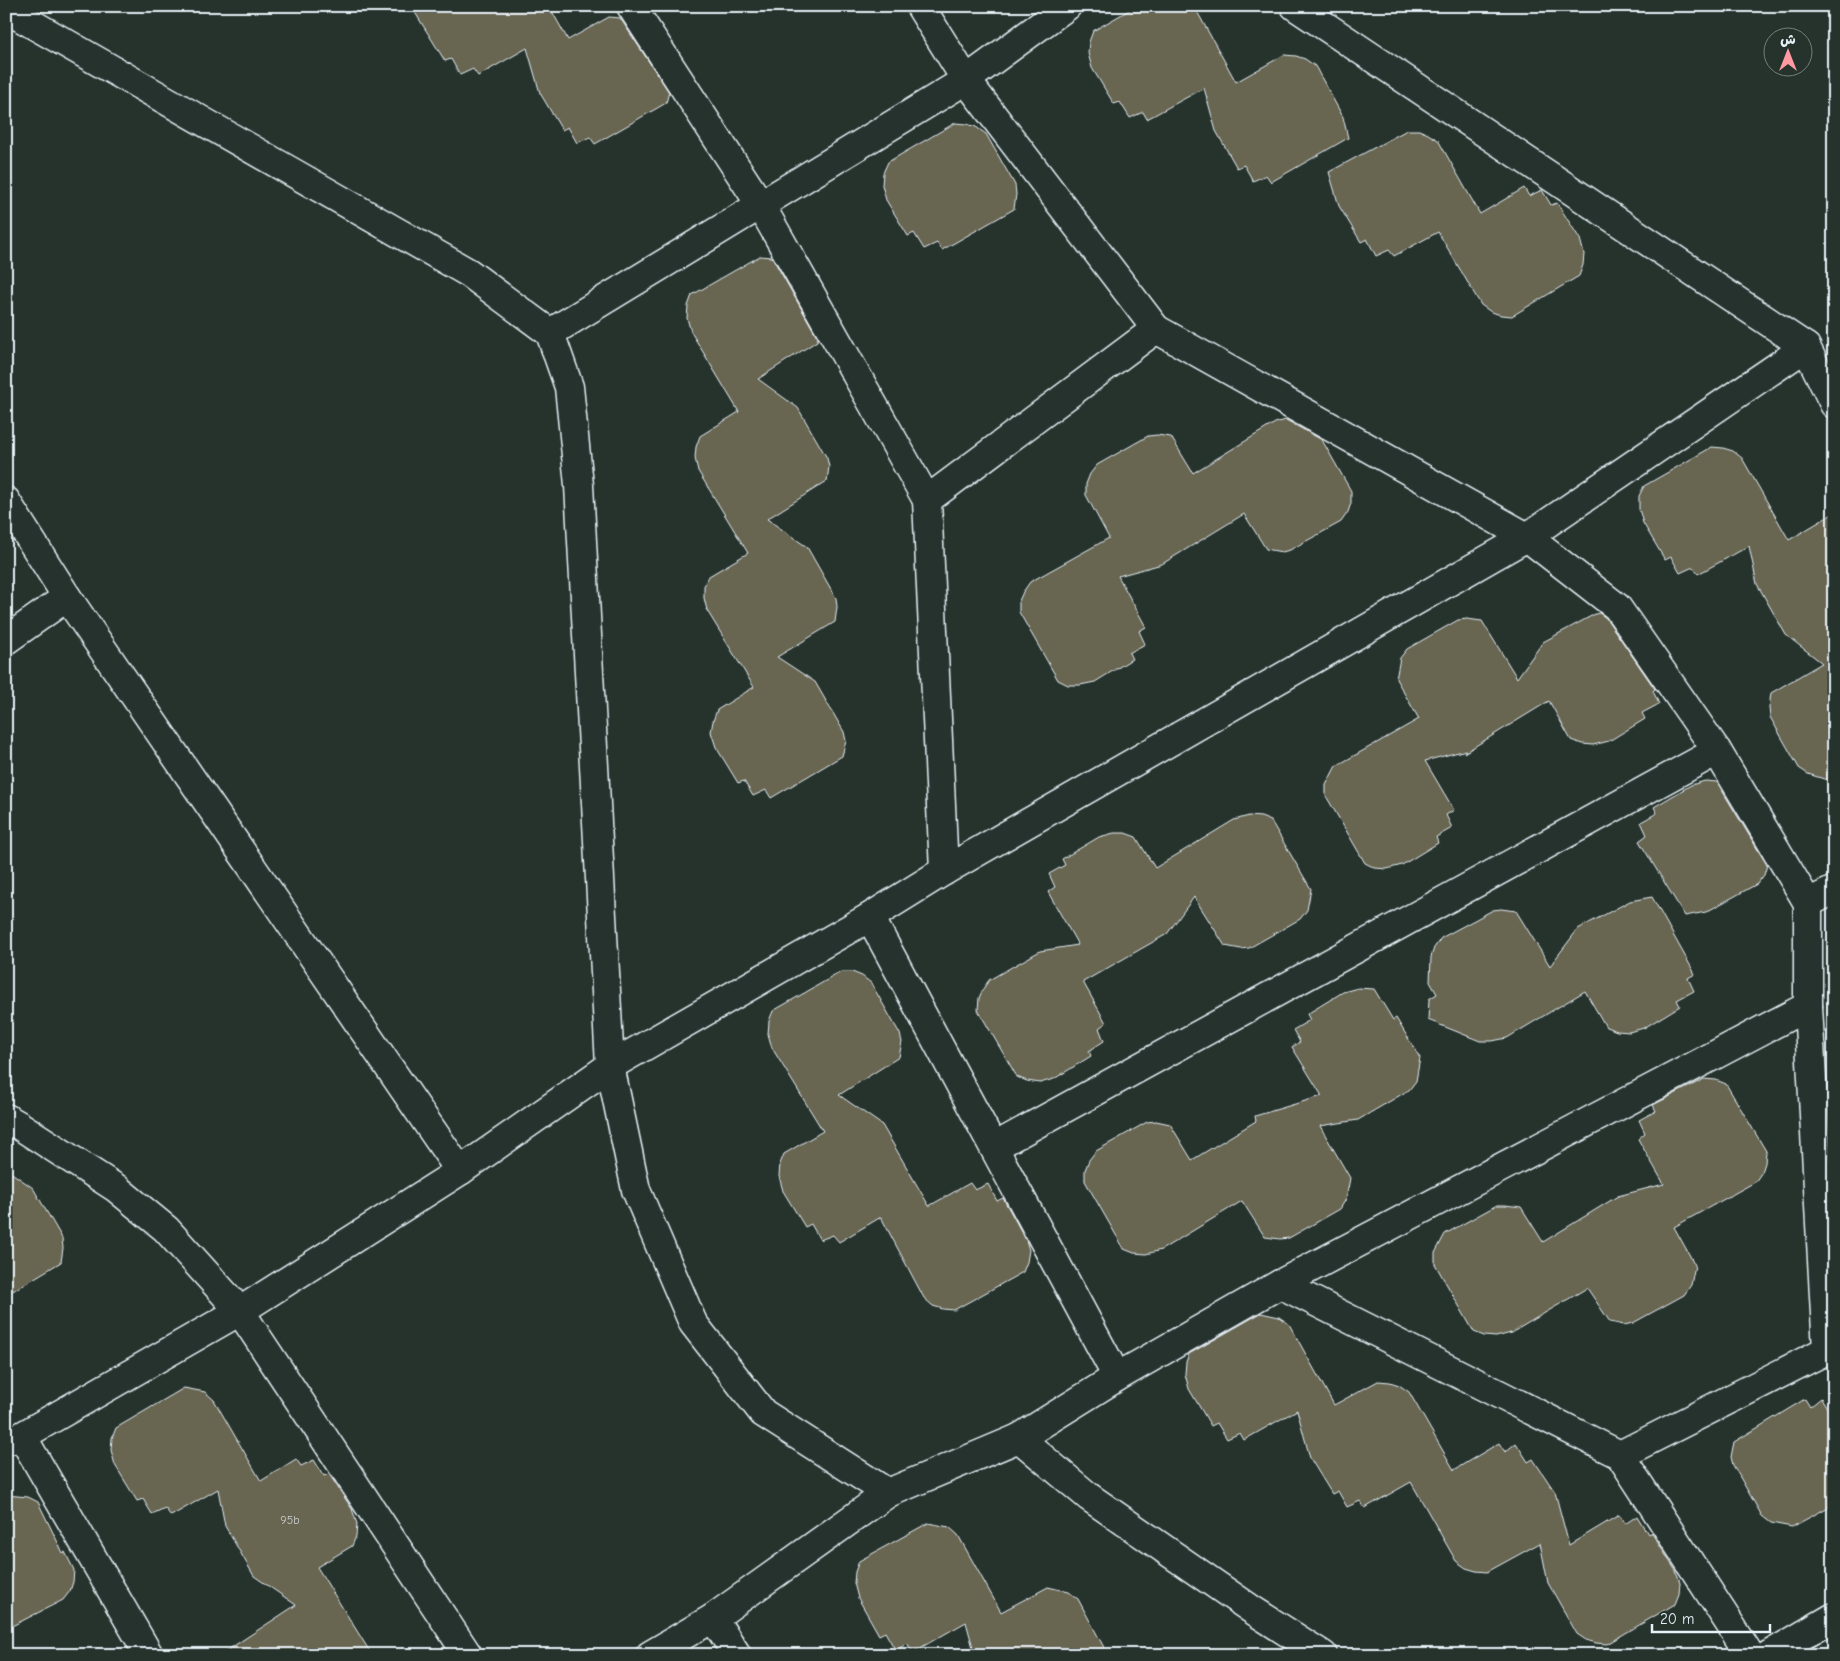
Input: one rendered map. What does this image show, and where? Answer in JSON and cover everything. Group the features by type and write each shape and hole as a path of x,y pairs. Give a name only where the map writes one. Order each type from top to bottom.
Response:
{"street":[{"path":"631,6 760,204 926,500 944,871"},
{"path":"920,6 966,80 1156,329 1527,537 1617,607 1717,751 1808,903 1808,1006 1830,1356 1620,1455"},
{"path":"550,333 966,80 1067,6"},
{"path":"1295,6 1806,347 1834,404"},
{"path":"6,9 469,273 550,333 569,387 579,484 610,1066 636,1190 693,1322 763,1413 888,1493"},
{"path":"926,500 1156,329"},
{"path":"148,1654 14,1438 240,1312 460,1171 610,1066 870,917 944,871 1527,537 1806,347"},
{"path":"6,501 67,597 460,1171"},
{"path":"6,640 67,597"},
{"path":"994,1147 1717,751"},
{"path":"1808,903 1834,890"},
{"path":"870,917 1117,1377"},
{"path":"650,1655 713,1618 888,1493 1019,1438 1117,1377 1280,1284 1808,1006"},
{"path":"6,1118 116,1188 159,1223 240,1312 468,1655"},
{"path":"1280,1284 1620,1455 1750,1655"},
{"path":"1019,1438 1089,1497 1221,1588 1323,1655"},
{"path":"1769,1655 1834,1616"},
{"path":"713,1618 738,1655"}],"building":[{"path":"411,6 549,6 568,40 609,17 620,18 669,92 666,103 595,144 590,137 577,143 568,127 562,130 540,93 527,48 478,76 473,69 460,75 451,59 445,61"},
{"path":"1136,6 1194,6 1236,82 1284,55 1305,59 1315,66 1343,117 1348,138 1271,182 1266,175 1253,181 1244,165 1237,168 1216,131 1204,88 1147,119 1143,112 1130,118 1120,102 1114,104 1092,68 1088,53 1093,31"},
{"path":"955,123 976,127 986,134 1015,185 1014,209 942,250 937,243 924,249 914,233 908,236 886,200 882,185 883,173 888,162"},
{"path":"1407,130 1419,130 1438,140 1480,214 1524,188 1529,196 1542,190 1551,205 1557,203 1580,239 1584,254 1579,276 1512,316 1501,315 1491,312 1481,305 1438,232 1394,256 1389,250 1376,256 1367,239 1361,242 1339,206 1329,172"},
{"path":"760,256 772,257 818,338 817,341 758,379 798,408 827,458 829,467 827,481 767,519 807,547 836,598 837,607 835,622 777,657 815,682 844,732 846,741 842,756 771,798 766,790 753,796 744,781 738,783 716,747 711,732 717,710 754,687 706,609 704,586 709,576 748,553 698,471 695,458 700,436 739,412 691,332 687,318 688,306 692,295"},
{"path":"1286,420 1322,440 1351,491 1351,503 1348,512 1341,522 1290,550 1282,552 1266,549 1244,514 1162,564 1118,576 1146,627 1139,631 1145,644 1129,653 1132,659 1095,682 1068,685 1058,680 1019,612 1019,601 1030,582 1109,538 1086,495 1086,484 1090,474 1097,465 1148,436 1157,435 1171,437 1193,473 1275,423"},
{"path":"1712,447 1733,451 1742,458 1789,540 1834,513 1834,782 1808,774 1799,768 1770,717 1771,693 1822,663 1786,635 1757,584 1749,546 1698,574 1693,567 1680,573 1671,557 1665,560 1643,523 1639,509 1639,496 1644,486"},
{"path":"1599,613 1606,618 1655,689 1653,691 1659,704 1642,713 1645,719 1609,741 1593,745 1582,744 1571,740 1549,701 1464,753 1466,750 1425,761 1454,810 1446,815 1452,828 1436,837 1438,843 1402,865 1387,869 1375,868 1365,863 1326,796 1326,785 1336,766 1419,719 1396,679 1400,658 1407,649 1458,620 1482,621 1517,678 1543,642"},
{"path":"1705,781 1717,782 1767,865 1764,875 1757,884 1706,912 1685,916 1639,841 1647,835 1641,822 1657,813 1654,807 1691,785"},
{"path":"1249,816 1261,817 1271,821 1311,889 1307,910 1300,919 1249,948 1241,949 1225,946 1194,897 1167,934 1083,982 1106,1023 1099,1028 1104,1041 1089,1051 1091,1056 1054,1079 1040,1083 1017,1077 978,1010 979,998 989,980 1040,951 1078,945 1048,892 1055,887 1049,874 1065,865 1062,859 1099,837 1114,833 1125,833 1136,837 1155,868 1234,820"},
{"path":"1652,897 1695,974 1688,978 1694,991 1677,1000 1680,1006 1644,1028 1629,1032 1617,1031 1606,1027 1585,991 1507,1038 1492,1041 1480,1041 1428,1020 1429,999 1437,994 1430,982 1431,957 1434,948 1441,938 1493,910 1516,911 1550,966 1578,929 1630,901"},
{"path":"841,972 852,972 862,976 871,983 900,1034 902,1042 899,1057 839,1095 882,1125 929,1206 970,1183 975,1190 988,1184 997,1201 1003,1198 1026,1240 1029,1250 1023,1272 954,1310 933,1306 924,1298 881,1217 839,1242 833,1235 820,1240 811,1224 805,1227 783,1191 779,1176 780,1164 784,1154 823,1131 772,1048 768,1034 769,1021 773,1011"},
{"path":"1358,988 1374,989 1393,1020 1396,1018 1420,1058 1416,1081 1409,1090 1358,1120 1320,1126 1350,1178 1346,1199 1340,1209 1289,1238 1280,1239 1265,1237 1242,1201 1161,1250 1146,1254 1134,1253 1124,1249 1085,1181 1085,1170 1089,1160 1096,1151 1147,1122 1156,1121 1170,1124 1192,1160 1256,1121 1255,1116 1322,1096 1292,1047 1300,1042 1293,1030 1310,1020 1307,1014 1343,992"},
{"path":"1704,1079 1716,1080 1726,1084 1766,1151 1765,1163 1762,1172 1755,1182 1674,1227 1695,1265 1691,1285 1684,1295 1633,1323 1624,1325 1610,1322 1587,1288 1511,1333 1496,1337 1484,1336 1474,1332 1435,1264 1435,1253 1445,1234 1497,1205 1505,1205 1521,1207 1543,1242 1618,1196 1664,1184 1638,1139 1645,1133 1639,1120 1656,1111 1653,1105"},
{"path":"6,1169 33,1188 62,1238 63,1248 61,1262 6,1295"},
{"path":"1261,1313 1279,1317 1289,1324 1334,1405 1378,1381 1399,1385 1409,1392 1454,1470 1499,1443 1505,1452 1516,1443 1528,1462 1533,1459 1555,1492 1569,1545 1619,1515 1625,1524 1637,1516 1648,1534 1651,1532 1676,1571 1680,1582 1679,1594 1675,1604 1607,1644 1586,1640 1577,1634 1548,1583 1540,1543 1487,1572 1476,1571 1466,1568 1456,1561 1411,1482 1365,1508 1360,1501 1347,1507 1338,1491 1332,1494 1310,1458 1297,1410 1244,1440 1240,1433 1227,1439 1217,1423 1211,1426 1189,1389 1185,1374 1186,1362 1189,1354"},
{"path":"184,1388 205,1392 214,1400 261,1481 296,1459 301,1466 314,1460 324,1476 329,1474 352,1509 357,1524 356,1536 352,1546 317,1567 372,1655 220,1655 296,1605 254,1576 225,1526 218,1489 171,1516 165,1508 152,1514 143,1499 137,1501 115,1465 111,1450 112,1438 116,1428"},
{"path":"1821,1398 1834,1419 1834,1504 1792,1527 1771,1523 1762,1516 1733,1465 1731,1457 1734,1442 1805,1399 1810,1407"},
{"path":"6,1495 28,1497 38,1502 63,1553 65,1552 74,1570 70,1591 63,1600 6,1629"},
{"path":"928,1523 949,1527 958,1535 1001,1612 1048,1587 1069,1592 1078,1599 1108,1655 975,1655 966,1622 913,1652 907,1643 896,1651 885,1632 879,1635 858,1598 854,1583 855,1572 859,1561"}]}
